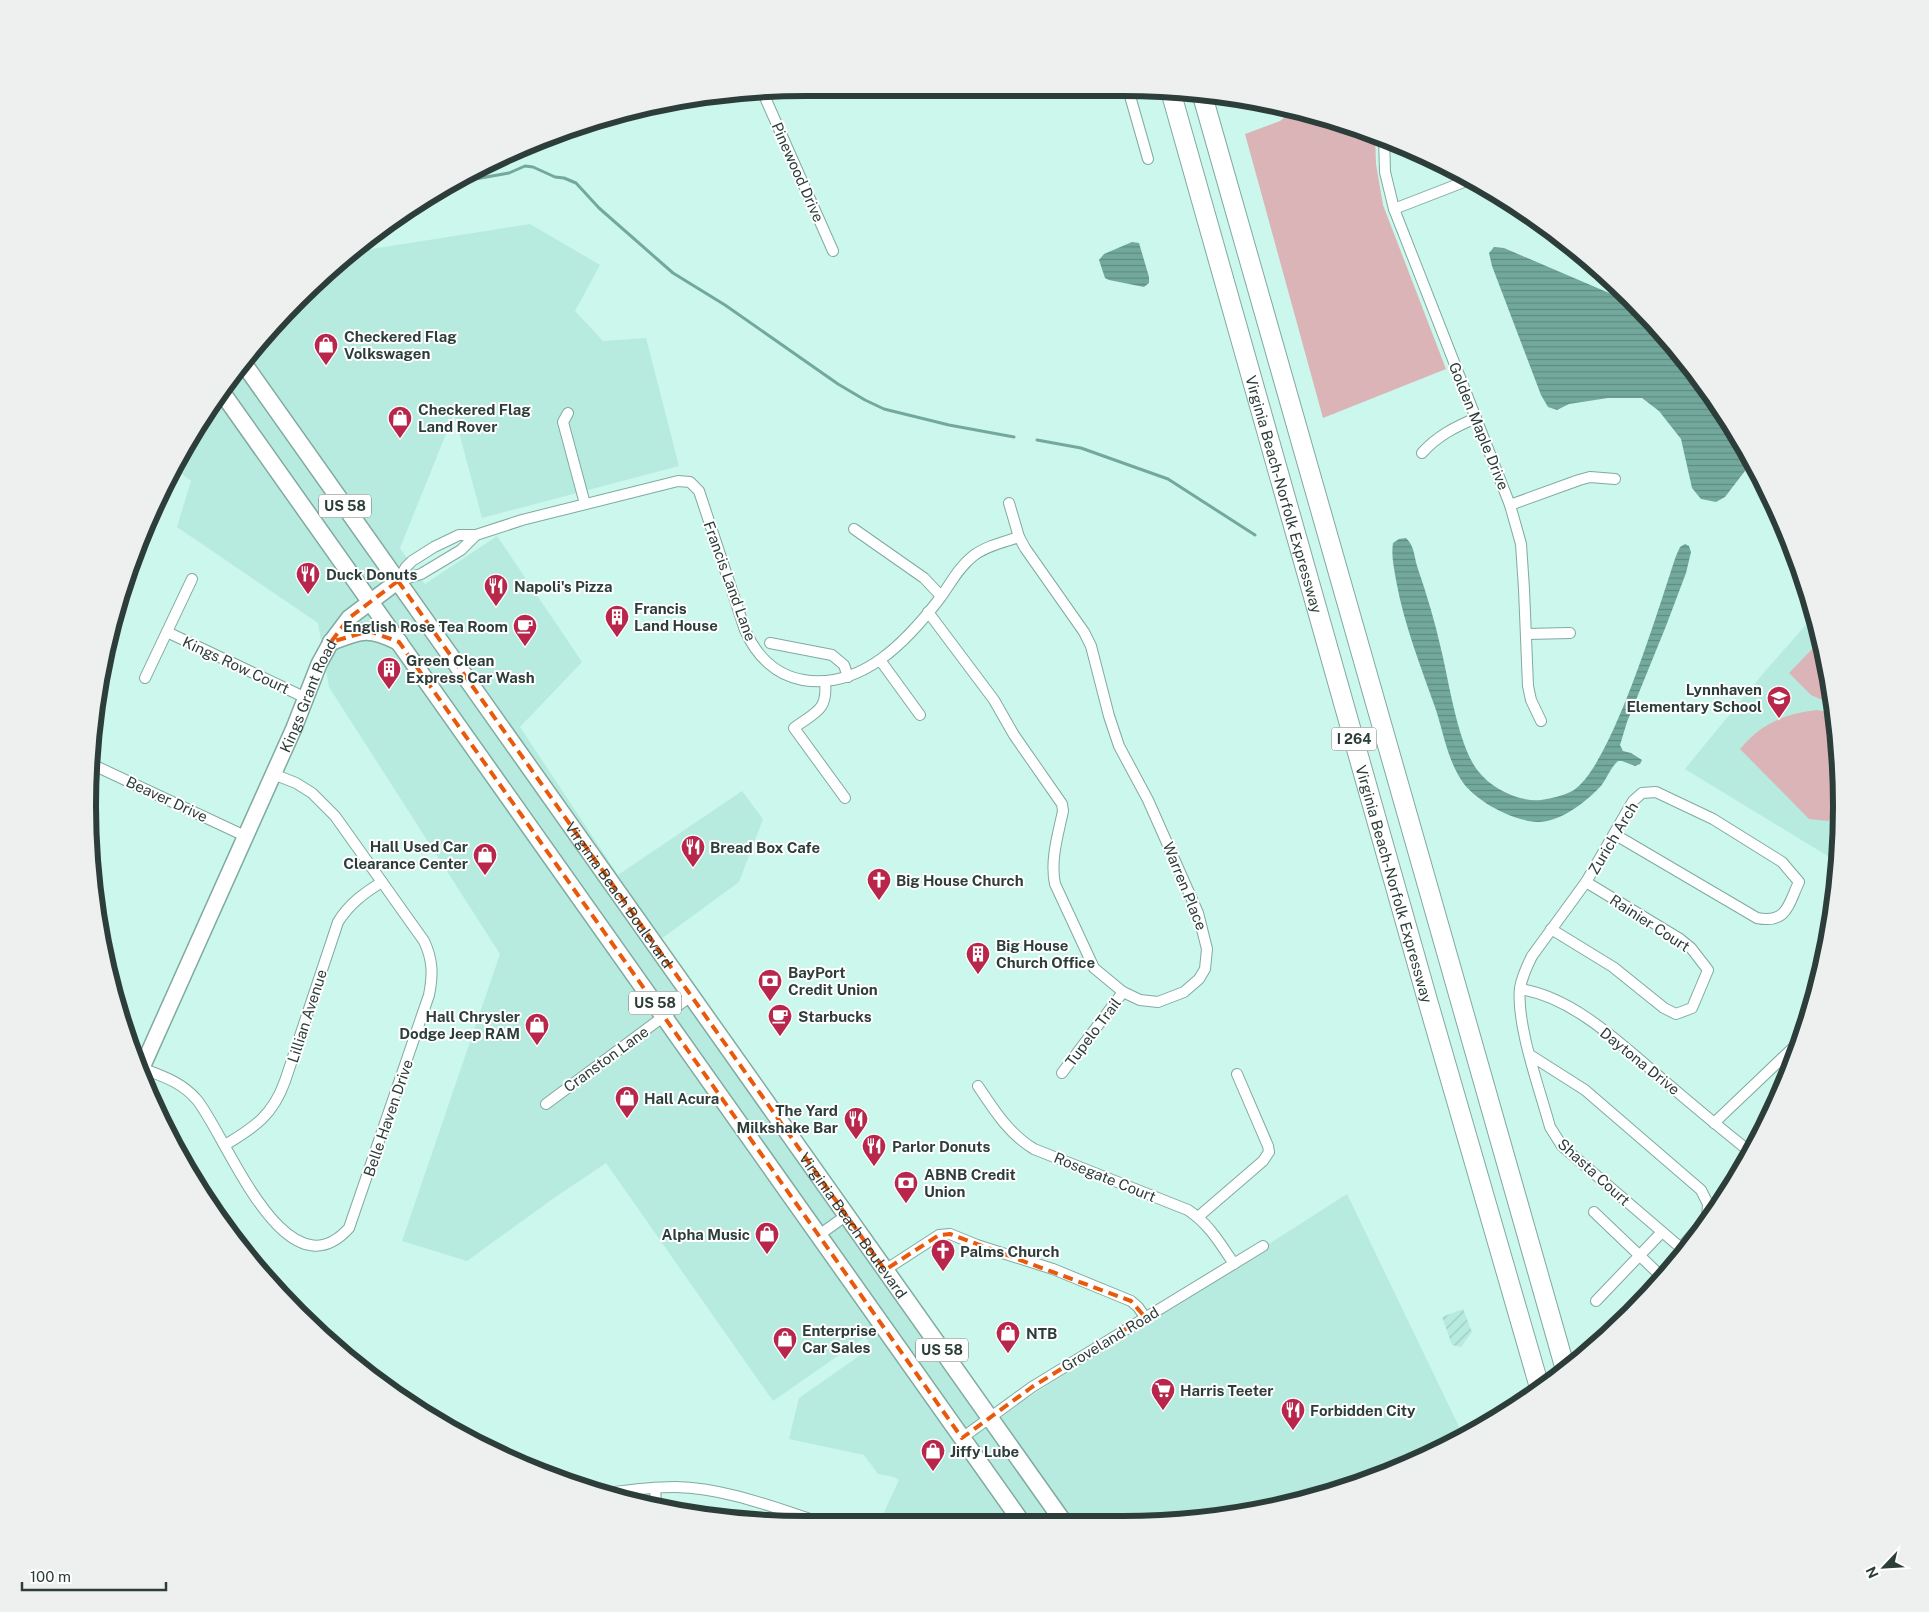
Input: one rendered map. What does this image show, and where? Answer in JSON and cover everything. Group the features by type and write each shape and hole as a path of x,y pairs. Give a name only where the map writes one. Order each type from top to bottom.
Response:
{"highway":[{"name":"Virginia Beach-Norfolk Expressway","path":"1173,98 1425,992 1538,1381"},
{"name":"Virginia Beach-Norfolk Expressway","path":"1204,101 1563,1362"}],"main road":[{"name":"Virginia Beach Boulevard","path":"247,369 1058,1516"},
{"name":"US 58","path":"226,398 1017,1516"},
{"path":"330,642 349,635 369,631 384,634 399,642"}],"street":[{"path":"1130,96 1148,159"},
{"name":"Pinewood Drive","path":"765,98 833,251"},
{"name":"Golden Maple Drive","path":"1384,146 1385,172 1394,208 1510,505 1521,544 1528,686 1531,700 1541,721"},
{"path":"1394,208 1462,183"},
{"path":"568,413 563,422 585,504"},
{"path":"1422,453 1442,434 1476,418"},
{"path":"1510,505 1579,480 1590,478 1615,479"},
{"name":"Francis Land Lane","path":"637,491 678,481 690,482 695,486 699,491 745,630 755,649 765,661 788,676 812,682 825,682 848,677 880,660 911,632 941,596 952,578 974,556 997,544 1019,537"},
{"name":"Kings Grant Road","path":"144,1062 273,774 319,664 330,642 343,624 398,581 409,563 434,547 459,535 476,535 522,520 637,491"},
{"name":"Warren Place","path":"928,612 984,685 1014,735 1062,804 1063,811 1053,861 1055,884 1094,968 1123,992 1140,1000 1158,1002 1184,992 1195,984 1205,969 1208,949 1198,913 1165,838 1119,746 1109,716 1091,646 1084,632 1019,537 1009,503"},
{"path":"854,530 924,578 941,596"},
{"path":"398,581 421,574 461,550 476,535"},
{"path":"145,678 192,579"},
{"name":"Kings Row Court","path":"167,632 306,698"},
{"path":"1526,634 1570,633"},
{"path":"770,643 832,655 844,665 848,677"},
{"path":"880,660 920,714"},
{"path":"825,682 826,694 824,704 794,728 845,798"},
{"name":"Beaver Drive","path":"98,767 244,836"},
{"name":"Belle Haven Drive","path":"148,1072 186,1088 207,1112 253,1195 270,1217 294,1239 315,1246 324,1245 341,1236 349,1228 429,995 433,977 431,958 424,941 336,816 320,800 296,783 273,774"},
{"name":"Zurich Arch","path":"1520,990 1526,968 1532,956 1586,882 1614,834 1636,797 1649,792 1656,792 1714,819 1782,862 1799,882 1783,915 1770,921 1757,918 1614,834"},
{"name":"Lillian Avenue","path":"225,1145 259,1122 277,1099 338,922 356,900 382,882"},
{"name":"Rainier Court","path":"1551,929 1613,967 1664,1008 1676,1014 1692,1008 1708,970 1691,948 1586,882"},
{"name":"Shasta Court","path":"1520,990 1521,1015 1530,1055 1550,1127 1555,1137 1562,1146 1679,1246"},
{"name":"Daytona Drive","path":"1520,990 1546,996 1560,1002 1590,1021 1616,1040 1745,1148"},
{"name":"Tupelo Trail","path":"1062,1073 1123,992"},
{"name":"Cranston Lane","path":"546,1104 691,996"},
{"path":"1714,1123 1788,1052"},
{"name":"Shasta Court","path":"1530,1055 1585,1090 1701,1190 1708,1207"},
{"path":"1198,1217 1263,1161 1269,1152 1237,1074"},
{"name":"Rosegate Court","path":"978,1086 1004,1124 1028,1146 1183,1208 1198,1217 1210,1228 1234,1264"},
{"path":"1594,1212 1658,1273"},
{"path":"819,1235 847,1215"},
{"path":"1596,1301 1662,1232"},
{"path":"885,1270 938,1235 950,1234 992,1250 1052,1269 1131,1301 1145,1317"},
{"name":"Groveland Road","path":"962,1438 1038,1383 1263,1246"},
{"path":"655,1488 656,1499"},
{"path":"620,1492 655,1488 704,1490 727,1494 798,1516"}],"highlighted area":[{"path":"398,581 885,1270 939,1235 950,1234 1131,1301 1145,1317 1032,1387 962,1438 399,642 369,631 331,642 349,618"}],"shaded area":[{"path":"1286,116 1307,120 1375,143 1376,164 1383,205 1446,369 1323,418 1245,134 1280,121"},
{"path":"530,224 600,265 575,311 603,341 646,338 679,466 482,518 454,414 400,548 425,584 497,536 582,662 520,727 618,875 742,791 763,819 739,882 661,939 985,1425 1347,1194 1461,1430 1395,1462 1351,1478 1307,1492 1216,1510 1123,1516 882,1516 899,1480 894,1477 878,1474 864,1455 789,1439 799,1398 872,1347 865,1337 773,1401 606,1163 467,1261 402,1241 500,954 329,687 318,623 177,527 191,481 180,472 216,412 272,338 304,304 338,272 365,250"},
{"path":"1132,242 1139,243 1149,277 1149,283 1144,287 1105,278 1099,260 1104,254"},
{"path":"1494,247 1504,248 1617,296 1625,304 1657,338 1686,374 1713,412 1747,468 1725,497 1716,502 1701,499 1692,488 1681,439 1659,411 1642,398 1608,398 1569,404 1557,410 1548,407 1541,395 1492,266 1489,253"},
{"path":"1406,538 1413,548 1431,609 1455,713 1471,760 1478,771 1498,789 1524,799 1533,800 1554,798 1570,792 1589,774 1604,749 1633,682 1676,556 1680,547 1685,544 1689,546 1691,552 1686,573 1627,722 1620,745 1623,751 1631,753 1642,760 1640,764 1635,766 1618,761 1601,786 1589,798 1574,809 1548,821 1530,821 1509,815 1488,804 1471,791 1464,784 1450,758 1399,597 1392,548 1393,543 1399,539"},
{"name":"Lynnhaven Elementary School","path":"1809,622 1827,713 1833,806 1831,858 1685,769 1766,670"},
{"path":"1814,647 1825,701 1811,695 1789,673"},
{"path":"1817,710 1827,712 1833,806 1833,816 1828,821 1809,819 1740,749 1765,726 1784,717"},
{"path":"1463,1309 1472,1332 1461,1347 1452,1345 1442,1317"}],"waterway":[{"path":"472,179 509,173 525,166 533,167 555,177 564,178 576,183 599,208 673,273 725,305 838,384 865,400 884,409 949,425 1014,437"},
{"path":"1037,440 1081,448 1168,479 1255,535"}],"place":[{"name":"Checkered Flag Volkswagen","path":"326,366"},
{"name":"Checkered Flag Land Rover","path":"400,439"},
{"name":"Duck Donuts","path":"308,595"},
{"name":"Napoli's Pizza","path":"496,607"},
{"name":"Francis Land House","path":"617,638"},
{"name":"English Rose Tea Room","path":"525,647"},
{"name":"Green Clean Express Car Wash","path":"389,690"},
{"name":"Lynnhaven Elementary School","path":"1779,719"},
{"name":"Bread Box Cafe","path":"693,868"},
{"name":"Hall Used Car Clearance Center","path":"485,876"},
{"name":"Big House Church","path":"879,901"},
{"name":"Big House Church Office","path":"978,975"},
{"name":"BayPort Credit Union","path":"770,1002"},
{"name":"Starbucks","path":"780,1037"},
{"name":"Hall Chrysler Dodge Jeep RAM","path":"537,1046"},
{"name":"Hall Acura","path":"627,1119"},
{"name":"The Yard Milkshake Bar","path":"856,1140"},
{"name":"Parlor Donuts","path":"874,1167"},
{"name":"ABNB Credit Union","path":"906,1204"},
{"name":"Alpha Music","path":"767,1255"},
{"name":"Palms Church","path":"943,1272"},
{"name":"NTB","path":"1008,1354"},
{"name":"Enterprise Car Sales","path":"785,1360"},
{"name":"Harris Teeter","path":"1163,1411"},
{"name":"Forbidden City","path":"1293,1431"},
{"name":"Jiffy Lube","path":"933,1472"}]}
